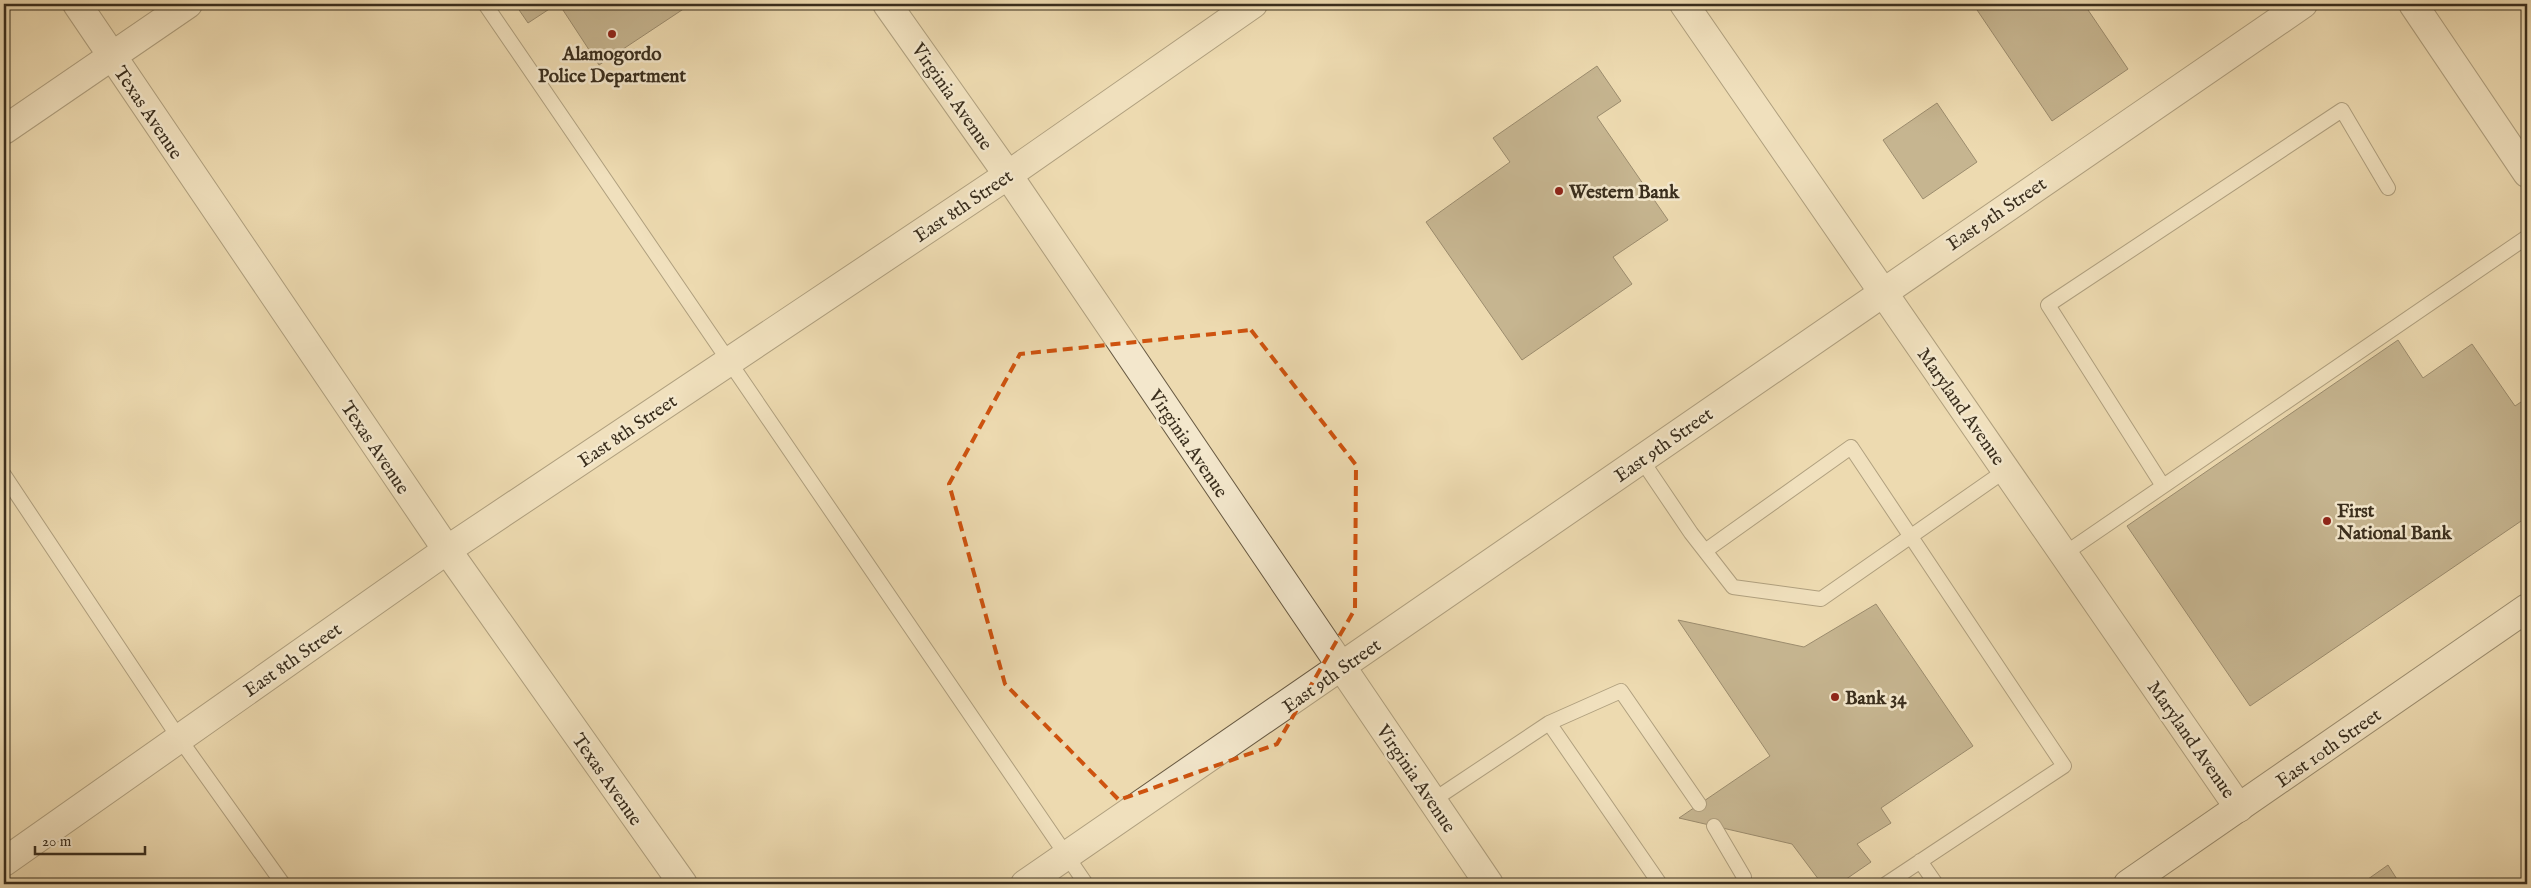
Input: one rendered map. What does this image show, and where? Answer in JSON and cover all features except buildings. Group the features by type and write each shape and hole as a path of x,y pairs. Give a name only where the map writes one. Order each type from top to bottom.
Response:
{"street":[{"name":"Texas Avenue","path":"77,4 447,550 683,884"},
{"path":"4,130 188,4"},
{"name":"Virginia Avenue","path":"888,4 1008,175 1489,884"},
{"name":"East 8th Street","path":"4,862 447,550 1008,175 1253,4"},
{"name":"Maryland Avenue","path":"1684,4 2239,808"},
{"name":"East 9th Street","path":"1025,884 1342,668 1883,291 2303,4"},
{"path":"2413,4 2527,173"},
{"name":"East 10th Street","path":"2128,884 2527,608"}],"lane":[{"path":"485,4 1086,884"},
{"path":"2163,486 2048,305 2342,110 2388,188"},
{"path":"2064,554 2527,237"},
{"path":"1705,551 1851,447 2064,766 1886,884"},
{"path":"1641,459 1705,551 1733,587 1821,599 2006,470"},
{"path":"4,475 179,738 283,884"},
{"path":"1432,801 1549,723 1621,691 1700,804"},
{"path":"1549,723 1660,884"},
{"path":"1714,826 1744,877 1744,884"},
{"path":"1920,861 1936,884"}],"highlighted area":[{"path":"1251,330 1356,465 1355,609 1277,744 1119,800 1005,684 949,484 1020,354"}],"place":[{"name":"Alamogordo Police Department","path":"612,34"},
{"name":"Western Bank","path":"1559,191"},
{"name":"First National Bank","path":"2327,521"},
{"name":"Bank 34","path":"1835,697"}]}
